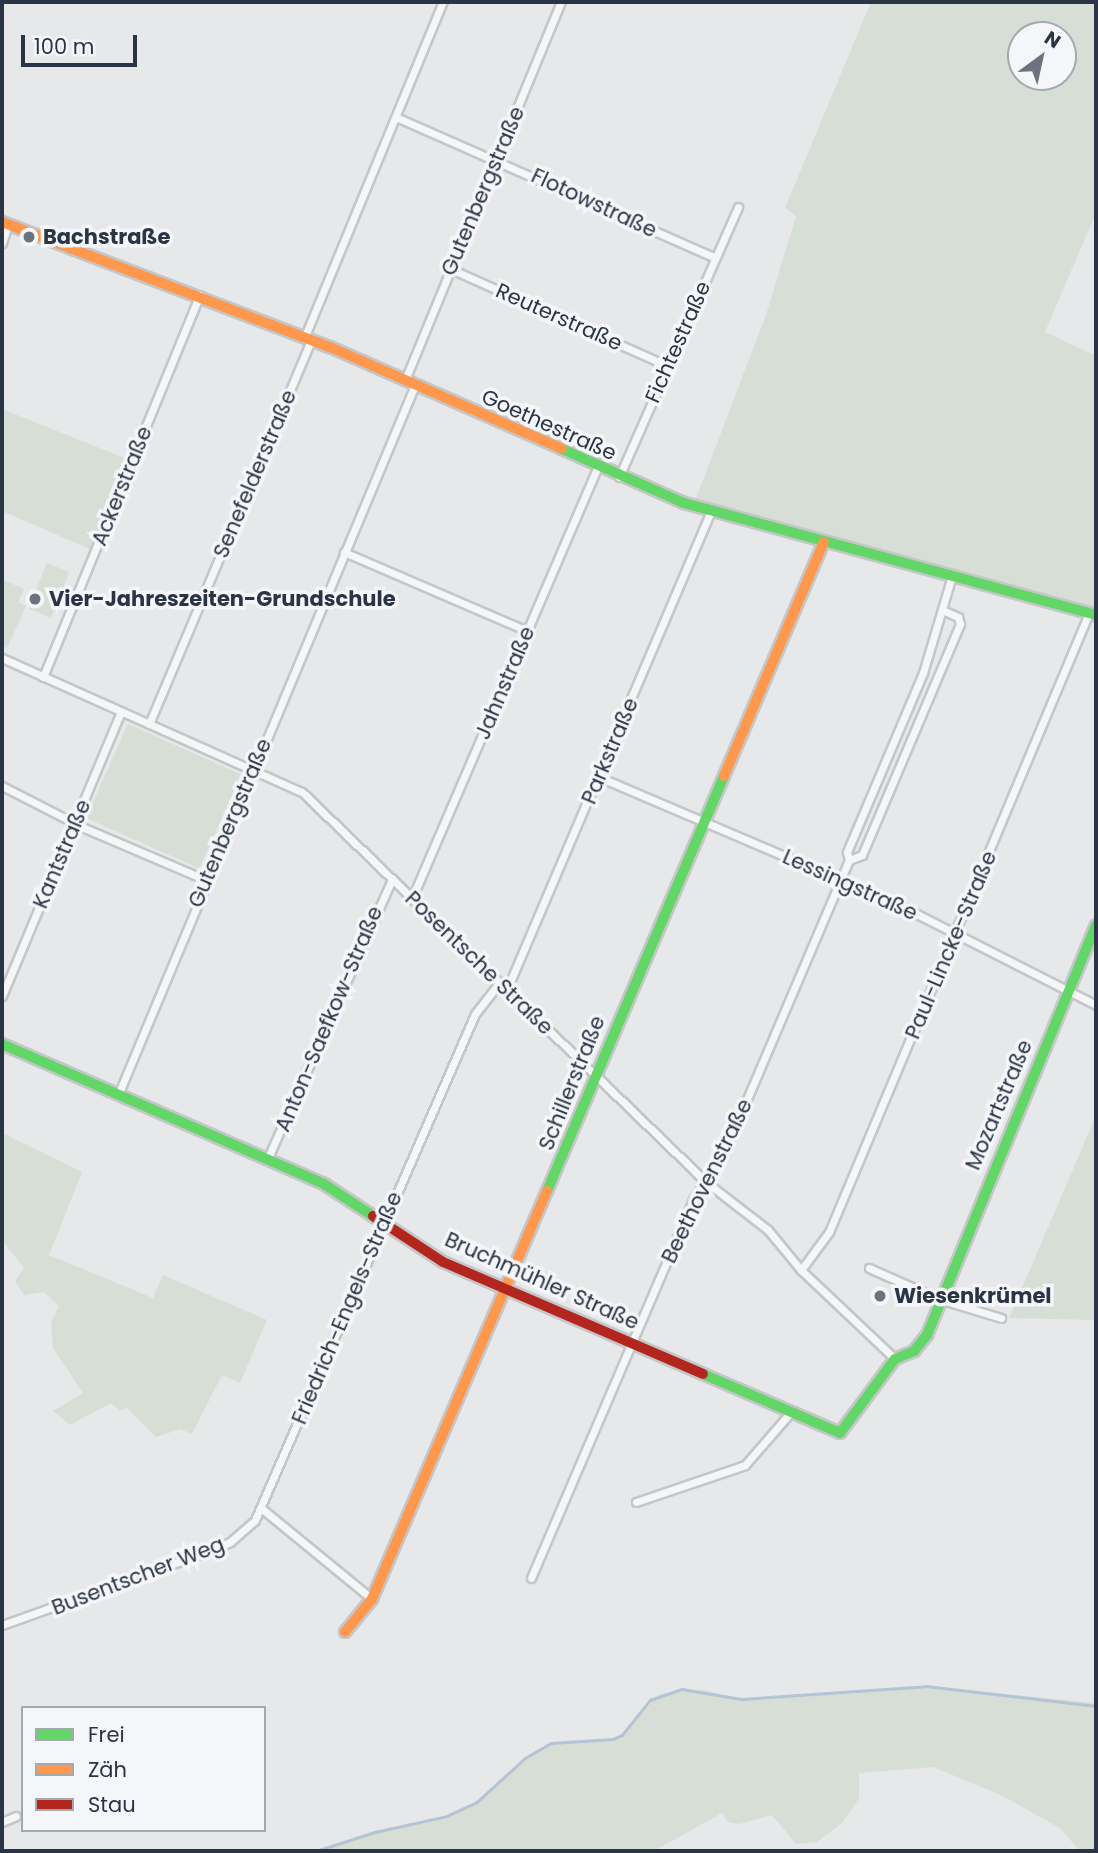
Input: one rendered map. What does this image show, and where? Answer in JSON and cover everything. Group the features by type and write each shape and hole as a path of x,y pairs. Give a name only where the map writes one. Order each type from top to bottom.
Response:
{"street":[{"name":"Senefelderstraße","path":"149,724 443,2"},
{"name":"Gutenbergstraße","path":"118,1095 344,552 451,269 561,2"},
{"name":"Flotowstraße","path":"396,117 496,158 715,258"},
{"name":"Fichtestraße","path":"619,477 738,207"},
{"name":"Goethestraße","path":"5,223 308,338 597,468 711,511 1093,614"},
{"path":"2,243 5,223"},
{"name":"Reuterstraße","path":"451,269 668,366"},
{"name":"Ackerstraße","path":"43,677 200,295"},
{"name":"Jahnstraße","path":"412,898 597,468"},
{"name":"Parkstraße","path":"507,989 711,511"},
{"name":"Schillerstraße","path":"345,1632 372,1599 824,542"},
{"path":"344,552 527,631"},
{"name":"Beethovenstraße","path":"849,860 847,852 923,673 952,576"},
{"name":"Beethovenstraße","path":"531,1578 693,1200 727,1146 839,879 849,860 862,855 960,624 958,617 942,610"},
{"name":"Paul-Lincke-Straße","path":"801,1270 829,1232 1093,614"},
{"name":"Posentsche Straße","path":"2,658 302,792 706,1182 768,1230 801,1270 895,1359"},
{"name":"Kantstraße","path":"2,996 121,712"},
{"name":"Lessingstraße","path":"599,777 839,879 1096,1005"},
{"path":"2,786 75,824 206,880"},
{"name":"Anton-Saefkow-Straße","path":"267,1160 392,878"},
{"name":"Mozartstraße","path":"939,1299 1096,925"},
{"name":"Friedrich-Engels-Straße","path":"261,1508 475,1014 500,982"},
{"name":"Bruchmühler Straße","path":"2,1044 324,1184 443,1262 840,1433 895,1359 920,1346 939,1299"},
{"path":"869,1268 939,1299 1001,1318"},
{"path":"636,1502 745,1465 790,1413"},
{"path":"261,1508 372,1599"},
{"name":"Busentscher Weg","path":"2,1625 230,1542 261,1508"},
{"path":"2,1822 16,1816"}],"shaded area":[{"path":"871,2 1096,2 1096,213 1045,332 1096,356 1096,608 695,501 766,315 796,216 785,208"},
{"path":"2,409 127,459 90,549 2,511"},
{"path":"47,563 69,572 51,617 29,608"},
{"path":"2,579 24,589 18,602 26,606 7,648 2,646"},
{"path":"128,724 241,774 199,869 86,818"},
{"path":"1096,1115 1096,1320 1009,1318 1077,1160"},
{"path":"2,1133 82,1172 49,1255 153,1298 163,1275 267,1320 240,1383 222,1375 192,1434 180,1429 156,1437 127,1408 120,1410 111,1403 70,1425 53,1411 83,1393 53,1348 51,1323 59,1306 44,1292 24,1295 15,1281 24,1268 2,1240"},
{"path":"926,1686 1096,1703 1096,1851 1080,1851 1060,1828 1001,1795 933,1767 859,1773 859,1798 843,1822 817,1842 796,1844 772,1815 739,1824 728,1822 722,1813 654,1851 316,1851 375,1832 448,1816 477,1802 526,1758 551,1743 612,1739 622,1735 659,1694 703,1690 742,1699"}],"waterway":[{"path":"316,1851 375,1832 447,1816 477,1802 525,1758 551,1743 613,1739 622,1735 650,1700 682,1689 742,1699 926,1686 1096,1706"}],"traffic: fast":[{"path":"562,449 684,503 1096,615"},
{"path":"547,1191 724,776"},
{"path":"703,1374 840,1433 895,1359 914,1351 927,1335 1096,925"},
{"path":"2,1044 324,1184 373,1216"}],"traffic: slow":[{"path":"2,222 330,347 562,449"},
{"path":"724,776 824,542"},
{"path":"345,1632 372,1599 547,1191"}],"traffic: jam":[{"path":"373,1216 443,1262 703,1374"}],"place":[{"name":"Bachstraße","path":"29,237"},
{"name":"Vier-Jahreszeiten-Grundschule","path":"35,599"},
{"name":"Wiesenkrümel","path":"880,1296"}]}
